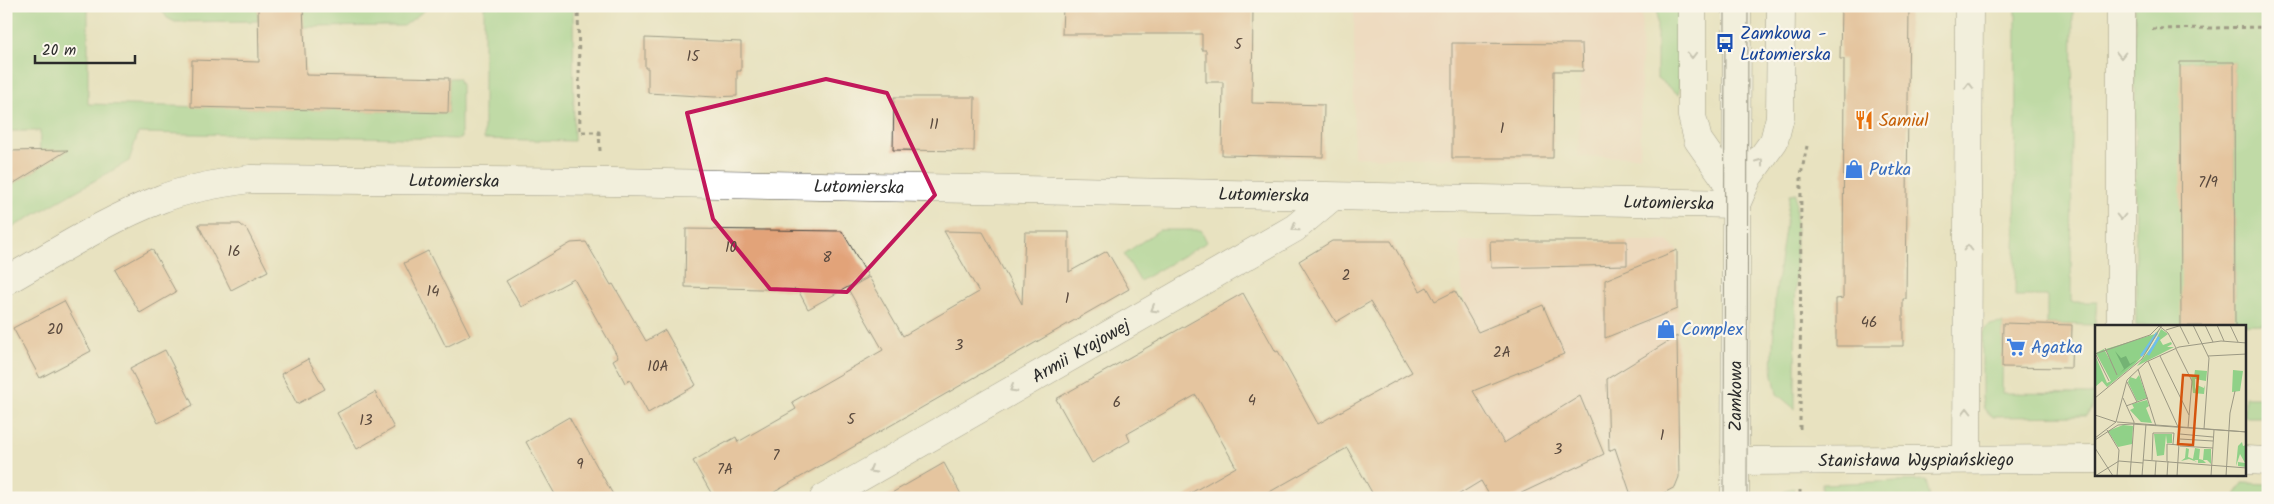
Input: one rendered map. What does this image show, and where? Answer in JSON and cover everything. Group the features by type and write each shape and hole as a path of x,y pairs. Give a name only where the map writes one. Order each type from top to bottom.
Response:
{"street":[{"name":"Zamkowa","path":"1692,6 1692,116 1698,140 1724,177 1736,204"},
{"path":"1736,204 1737,6"},
{"name":"Zamkowa","path":"1735,498 1736,204 1748,177 1774,141 1780,117 1781,6"},
{"path":"1967,459 1969,6"},
{"path":"2121,6 2121,325"},
{"name":"Lutomierska","path":"6,281 93,231 162,198 195,188 250,179 614,182 1736,204"},
{"name":"Armii Krajowej","path":"824,498 1295,228 1332,197"},
{"name":"Stanisława Wyspiańskiego","path":"1735,461 2095,459"},
{"path":"2246,460 2268,461"}],"path":[{"path":"578,6 580,132 599,132 600,150"},
{"path":"2151,29 2268,27"},
{"path":"1800,498 1801,175 1809,139"}],"highlighted area":[{"path":"826,79 887,93 935,195 847,292 770,289 713,219 687,113"}],"shaded area":[{"path":"1354,6 1642,6 1640,156 1578,157 1582,44 1452,43 1452,158 1354,157"},
{"path":"1460,241 1668,241 1677,250 1679,477 1674,486 1654,498 1375,498 1451,330 1465,304 1462,288"}],"green space":[{"path":"6,6 88,6 88,104 448,113 449,78 458,78 461,85 461,139 138,133 129,161 6,231 6,188 39,168 40,131 6,131"},
{"path":"163,6 258,6 258,21 175,22 167,18 162,10"},
{"path":"303,6 430,6 404,26 303,27"},
{"path":"484,6 573,6 574,141 484,139"},
{"path":"1657,6 1679,6 1679,95 1657,78"},
{"path":"2016,6 2073,6 2071,302 2097,302 2095,325 2047,324 2047,296 2015,296"},
{"path":"2135,6 2268,6 2268,324 2136,325","holes":["2180,62 2234,62 2235,297"]},
{"path":"1796,193 1795,409 1777,394 1772,370 1775,297 1790,194"},
{"path":"1159,230 1201,230 1207,242 1140,281 1124,254"},
{"path":"2003,323 2002,393 2094,394 2092,409 2086,416 1993,417 1984,409 1982,397 1982,335 1990,325"},
{"path":"2246,397 2268,397 2268,417 2246,417"},
{"path":"1926,480 1930,498 1822,498 1822,484"},
{"path":"2243,483 2268,484 2268,498 2233,498"},
{"path":"1794,487 1794,498 1779,498 1782,493"}],"building":[{"path":"258,6 303,6 306,75 449,78 448,113 191,107 192,60 259,62"},
{"path":"1063,6 1253,7 1252,103 1324,105 1323,157 1222,155 1223,82 1206,82 1206,50 1202,50 1202,34 1062,34"},
{"path":"1841,6 1909,6 1906,299 1903,299 1903,346 1836,346 1836,299 1843,298 1844,59 1840,59"},
{"path":"645,38 741,42 741,71 737,71 737,96 715,97 648,93 648,68 645,68"},
{"path":"1452,43 1582,44 1583,71 1554,71 1553,158 1452,158"},
{"path":"2180,62 2234,62 2235,325 2181,325"},
{"path":"894,97 975,97 974,151 893,150"},
{"path":"68,150 6,188 6,151"},
{"path":"198,224 240,224 247,230 268,271 231,290"},
{"path":"686,229 842,231 868,276 808,309 798,290 685,287"},
{"path":"944,231 983,232 1022,304 1025,232 1069,232 1069,272 1107,251 1129,289 764,498 714,498 693,461 736,437 738,442 796,409 792,402 883,350 848,289 869,277 903,336 979,292"},
{"path":"1332,241 1391,241 1420,291 1427,287 1435,301 1455,291 1478,332 1543,305 1564,354 1473,391 1504,443 1580,396 1604,454 1511,498 1491,498 1481,481 1453,498 1375,498 1347,448 1259,498 1182,498 1236,467 1196,395 1127,434 1130,441 1092,463 1056,399 1243,293 1276,352 1278,351 1318,424 1412,372 1370,302 1336,322 1299,261"},
{"path":"1490,241 1627,241 1627,265 1491,268"},
{"path":"586,242 646,341 665,330 696,385 648,413 630,380 625,383 613,360 618,357 574,279 522,307 506,281 571,243"},
{"path":"152,249 176,292 140,313 115,270"},
{"path":"1677,250 1677,309 1605,338 1605,280"},
{"path":"428,251 470,335 446,347 404,263"},
{"path":"64,301 91,351 40,378 13,328"},
{"path":"2003,323 2072,325 2071,368 2002,367"},
{"path":"1677,336 1679,477 1675,487 1655,498 1632,498 1615,448 1609,451 1607,379"},
{"path":"165,350 193,405 158,423 130,368"},
{"path":"308,359 325,389 297,404 281,374"},
{"path":"375,392 394,428 357,449 337,413"},
{"path":"569,417 615,498 557,498 526,442"},
{"path":"944,463 963,498 883,498"}],"tram line":[{"path":"1724,498 1725,6"},
{"path":"1747,498 1748,6"}],"place":[{"name":"Zamkowa - Lutomierska","path":"1725,43"},
{"name":"Samiul","path":"1864,120"},
{"name":"Putka","path":"1854,169"},
{"name":"Complex","path":"1666,329"},
{"name":"Agatka","path":"2016,347"}]}
